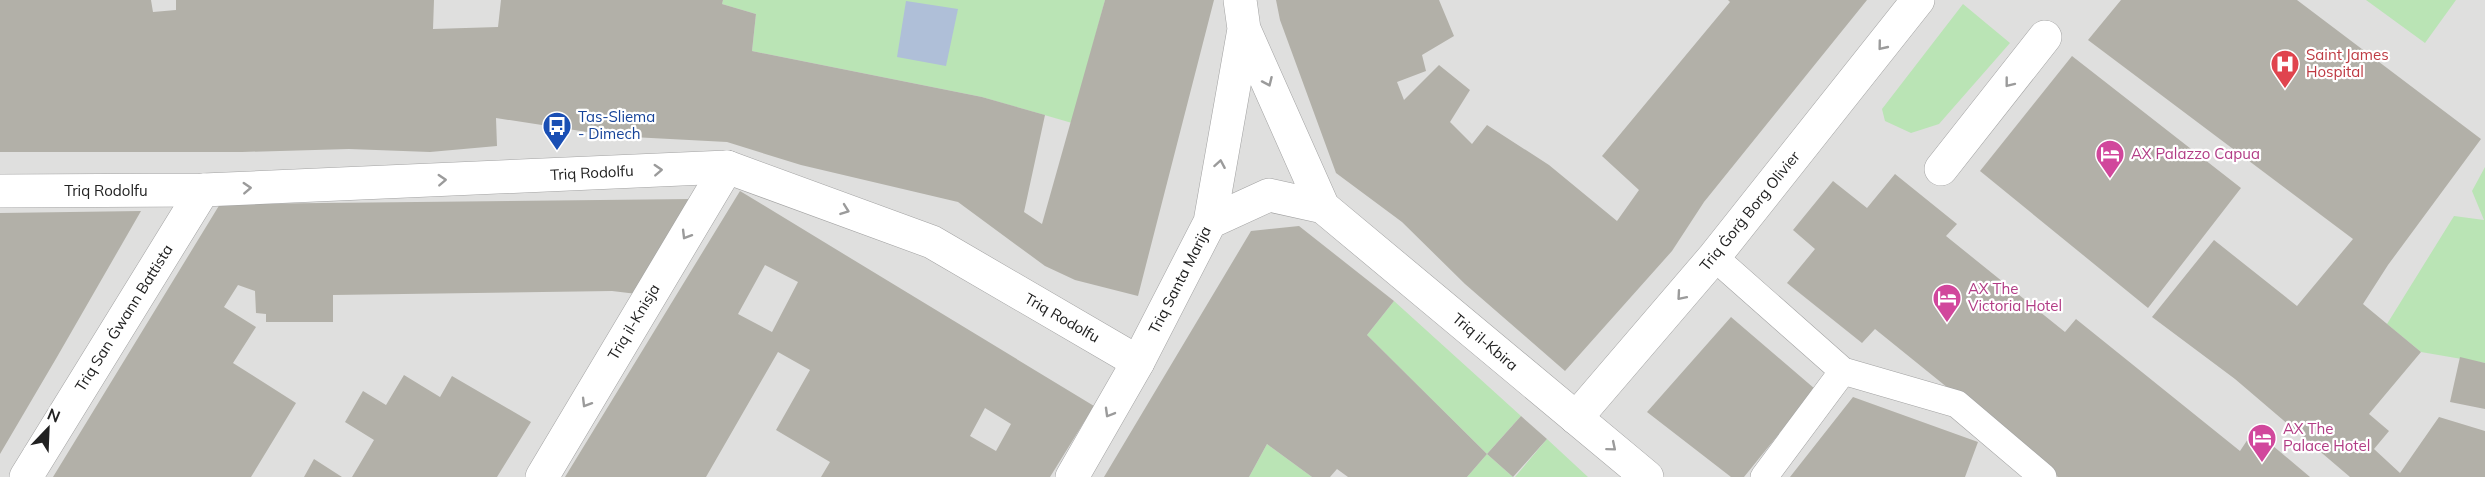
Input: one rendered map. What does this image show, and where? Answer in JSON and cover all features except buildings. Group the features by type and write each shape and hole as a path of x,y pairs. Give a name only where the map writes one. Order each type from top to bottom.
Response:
{"street":[{"name":"Triq Ġorġ Borg Olivier","path":"1576,418 1714,258 1918,0"},
{"name":"Triq il-Kbira","path":"1242,14 1323,207"},
{"name":"Triq Santa Marija","path":"1072,477 1138,362 1210,222 1242,14"},
{"path":"1941,169 2045,37"},
{"name":"Triq Rodolfu","path":"0,191 203,190 727,167 932,242 1138,362"},
{"name":"Triq il-Knisja","path":"542,477 727,167"},
{"name":"Triq San Ġwann Battista","path":"26,477 203,190"},
{"name":"Triq il-Kbira","path":"1210,222 1269,195 1323,207 1647,477"}],"lane":[{"path":"1714,258 1843,372 1957,404 2043,477"},
{"path":"1764,477 1843,372"}],"shaded area":[{"path":"0,0 2485,0 2485,477 0,477"}],"green space":[{"path":"723,0 1105,0 1072,123 982,97 752,51 756,14 722,4"},
{"path":"2366,0 2456,0 2425,43"},
{"path":"1963,4 2010,43 1939,124 1911,133 1885,121 1882,109"},
{"path":"2485,167 2485,363 2421,352 2387,324 2454,216 2484,220 2472,191"},
{"path":"1394,301 1521,416 1487,454 1367,335"},
{"path":"1547,439 1588,477 1515,477"},
{"path":"1267,444 1312,477 1249,477"},
{"path":"1487,454 1513,477 1467,477"}],"water":[{"path":"906,1 958,9 946,66 897,57"}],"place":[{"name":"Saint James Hospital","path":"2285,90"},
{"name":"Tas-Sliema - Dimech","path":"557,152"},
{"name":"AX Palazzo Capua","path":"2110,180"},
{"name":"AX The Victoria Hotel","path":"1947,324"},
{"name":"AX The Palace Hotel","path":"2262,464"}]}
